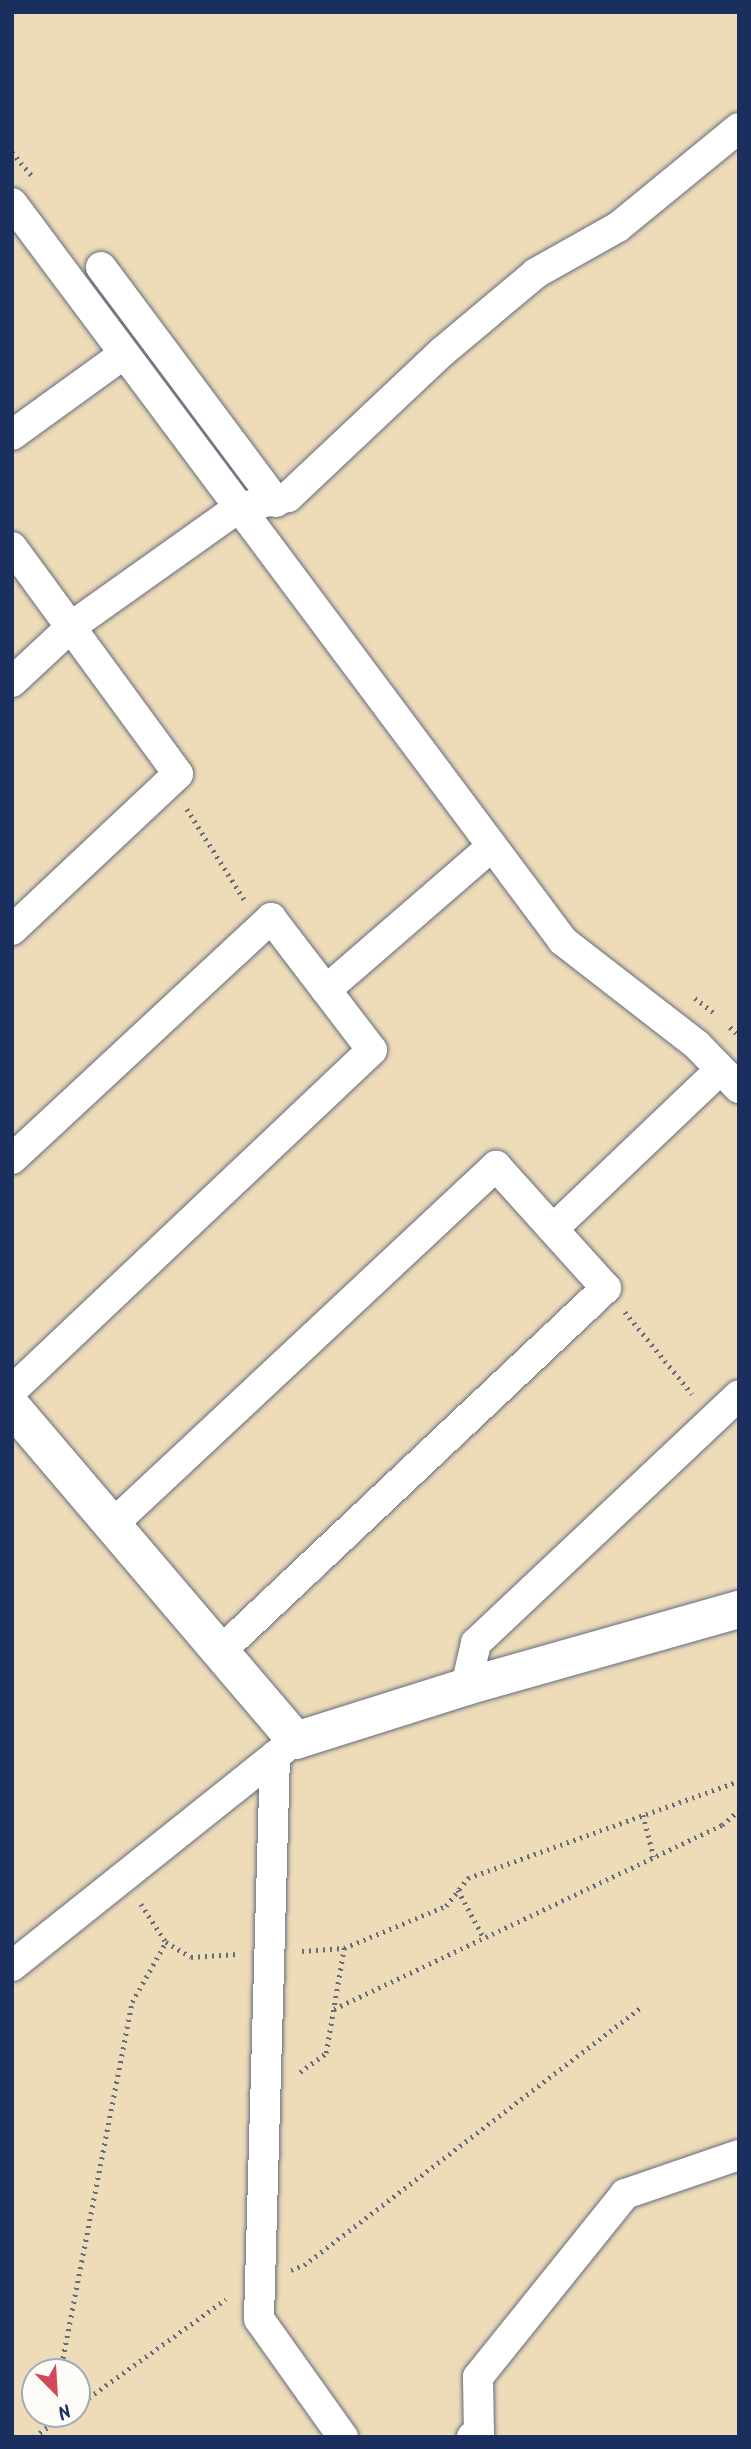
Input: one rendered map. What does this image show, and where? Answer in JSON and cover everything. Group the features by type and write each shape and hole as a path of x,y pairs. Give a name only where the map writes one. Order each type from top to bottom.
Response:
{"street":[{"path":"12,682 72,626 237,508 276,502 288,497 442,352 536,272 618,227 739,128"},
{"path":"12,203 563,942 696,1045 729,1079 553,1229"},
{"path":"101,267 276,502"},
{"path":"12,435 124,354"},
{"path":"12,547 178,774 12,930"},
{"path":"326,990 491,847"},
{"path":"12,1159 271,918 372,1050 12,1390"},
{"path":"112,1525 496,1166 606,1288 222,1650"},
{"path":"466,1686 476,1643 739,1395"},
{"path":"12,1407 222,1650 285,1748 269,1953 259,2319 343,2437"},
{"path":"12,1966 285,1748 466,1686 739,1609"},
{"path":"472,2437 479,2435 478,2377 625,2194 739,2155"}],"path":[{"path":"169,782 261,927"},
{"path":"693,998 739,1036"},
{"path":"606,1288 713,1419"},
{"path":"123,1878 166,1941 191,1957 344,1948 446,1906 468,1878 739,1781"},
{"path":"334,2009 722,1825 739,1811"},
{"path":"643,1815 654,1857"},
{"path":"458,1890 484,1938"},
{"path":"63,2358 132,2002 166,1941"},
{"path":"265,2097 326,2053 344,1948"},
{"path":"91,2396 235,2293 304,2265 640,2008"}]}
